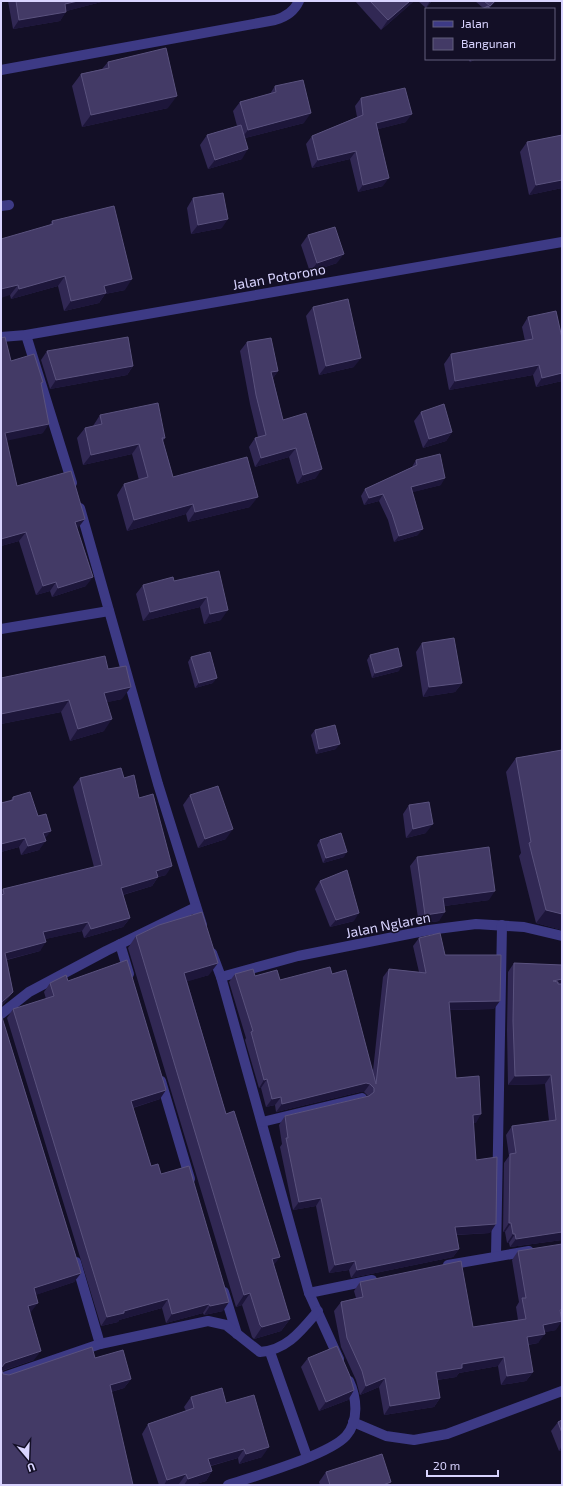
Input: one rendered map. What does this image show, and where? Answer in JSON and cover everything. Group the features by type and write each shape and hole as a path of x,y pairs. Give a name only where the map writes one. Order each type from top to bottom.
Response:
{"street":[{"path":"1,70 275,20 285,17 293,11 299,1"},
{"name":"Jalan Potorono","path":"1,336 26,335 562,242"},
{"path":"26,335 74,489 158,784 196,907 221,976 309,1293 350,1383 357,1408 353,1422 346,1436 326,1450 228,1485"},
{"path":"1,629 109,611"},
{"path":"1,1014 29,992 120,944 196,907"},
{"name":"Jalan Nglaren","path":"221,976 298,956 429,930 476,924 502,925 547,931 562,936"},
{"path":"496,1256 502,925"},
{"path":"120,944 131,982"},
{"path":"159,1074 193,1188"},
{"path":"262,1122 362,1098"},
{"path":"439,1267 540,1249"},
{"path":"72,1250 100,1344"},
{"path":"309,1293 386,1278"},
{"path":"221,1280 237,1334"},
{"path":"1,1378 100,1344 208,1321 226,1325 250,1346 260,1352 270,1352 280,1348 295,1338 318,1311"},
{"path":"270,1352 307,1457"},
{"path":"353,1422 386,1436 414,1440 447,1434 562,1391"}],"building":[{"path":"16,1 78,1 65,4 66,12 19,20"},
{"path":"370,1 410,1 388,20"},
{"path":"484,1 495,1 490,6"},
{"path":"166,48 177,96 91,115 81,74 109,68 108,62"},
{"path":"303,80 311,113 248,130 240,102 276,92 275,86"},
{"path":"405,88 412,114 376,123 389,178 363,185 356,151 318,160 312,136 363,115 361,98"},
{"path":"241,125 248,149 215,160 207,135"},
{"path":"562,135 562,180 536,185 527,142"},
{"path":"223,193 228,219 198,225 193,198"},
{"path":"114,206 132,279 104,286 106,293 71,301 65,276 19,289 18,285 1,289 1,239 53,224 52,221"},
{"path":"335,227 344,254 317,263 308,235"},
{"path":"348,299 361,358 326,366 313,307"},
{"path":"556,311 562,338 562,373 542,378 539,365 455,381 451,354 533,339 528,317"},
{"path":"5,337 11,361 34,354 43,382 41,383 49,424 5,433 17,486 71,471 85,519 75,522 93,577 58,588 56,582 43,586 26,532 1,539 1,338"},
{"path":"128,337 133,366 56,380 47,351"},
{"path":"271,338 278,371 271,372 283,420 306,413 322,469 303,475 296,448 261,458 255,438 266,435 256,395 247,342"},
{"path":"158,403 165,438 162,438 173,477 247,457 258,497 195,512 193,504 134,520 124,484 148,477 139,444 91,455 85,428 102,424 100,415"},
{"path":"444,404 452,432 429,439 421,412"},
{"path":"440,454 445,478 411,487 423,529 399,536 392,514 383,494 369,498 365,489 417,465 416,460"},
{"path":"219,571 228,610 210,614 207,597 150,612 143,585 173,577 174,581"},
{"path":"454,638 462,683 429,687 422,643"},
{"path":"398,648 402,666 375,673 370,655"},
{"path":"210,652 217,678 199,683 191,657"},
{"path":"105,656 108,669 126,666 131,687 104,693 112,719 78,729 69,700 1,714 1,678"},
{"path":"335,725 340,744 319,749 315,730"},
{"path":"562,750 562,914 546,910 529,843 531,842 516,758"},
{"path":"121,768 124,778 134,775 139,798 153,794 172,866 156,871 158,877 121,888 130,918 91,929 88,922 43,932 46,942 5,953 13,992 2,1002 1,1014 1,895 4,894 3,889 102,865 80,778"},
{"path":"218,786 233,829 205,839 190,795"},
{"path":"30,792 38,816 46,814 51,831 43,833 46,841 28,846 25,838 1,844 1,803 13,800 13,797"},
{"path":"429,802 433,824 413,829 409,805"},
{"path":"341,833 347,852 326,858 320,840"},
{"path":"489,847 495,891 443,898 445,912 425,915 417,857"},
{"path":"347,870 359,913 336,920 320,881"},
{"path":"202,912 218,963 184,973 226,1114 234,1111 280,1257 272,1259 290,1319 262,1327 260,1325 250,1293 244,1295 136,936 159,925"},
{"path":"440,933 445,955 501,955 500,1001 449,1002 456,1078 479,1076 481,1114 473,1115 476,1160 497,1157 496,1224 455,1227 459,1249 357,1270 355,1261 335,1265 321,1198 299,1202 286,1138 288,1138 285,1116 369,1096 374,1092 374,1088 370,1084 366,1083 282,1104 281,1097 272,1099 267,1079 264,1080 251,1032 253,1031 235,974 253,969 255,976 277,970 280,980 330,967 332,974 346,970 376,1084 389,969 426,973 419,938"},
{"path":"127,960 166,1090 131,1101 151,1166 158,1164 161,1174 189,1166 229,1302 210,1306 209,1304 172,1314 168,1299 107,1317 13,1009 54,996 50,983 66,975 68,981"},
{"path":"514,963 562,965 562,979 553,981 558,982 558,984 562,984 562,1232 516,1239 515,1234 513,1234 511,1223 509,1223 510,1154 516,1153 512,1126 556,1120 551,1075 515,1076 513,1021"},
{"path":"1,1014 81,1273 34,1288 38,1303 28,1306 41,1351 5,1363 1,1368"},
{"path":"562,1244 562,1310 560,1310 562,1321 543,1325 545,1334 527,1337 533,1372 507,1376 504,1357 462,1364 462,1368 436,1372 440,1398 390,1406 385,1378 366,1386 362,1371 347,1338 341,1302 363,1297 360,1282 461,1261 473,1327 526,1319 522,1298 526,1298 518,1251"},
{"path":"337,1346 350,1376 354,1390 326,1402 308,1358"},
{"path":"92,1347 95,1358 123,1350 131,1379 110,1385 133,1485 1,1485 1,1368 3,1374 9,1375"},
{"path":"222,1388 226,1403 254,1395 269,1447 246,1454 244,1449 208,1459 212,1471 188,1479 186,1474 167,1480 148,1424 194,1408 191,1397"},
{"path":"562,1420 562,1433 558,1422"},
{"path":"382,1454 391,1482 383,1485 330,1485 326,1472"}]}
